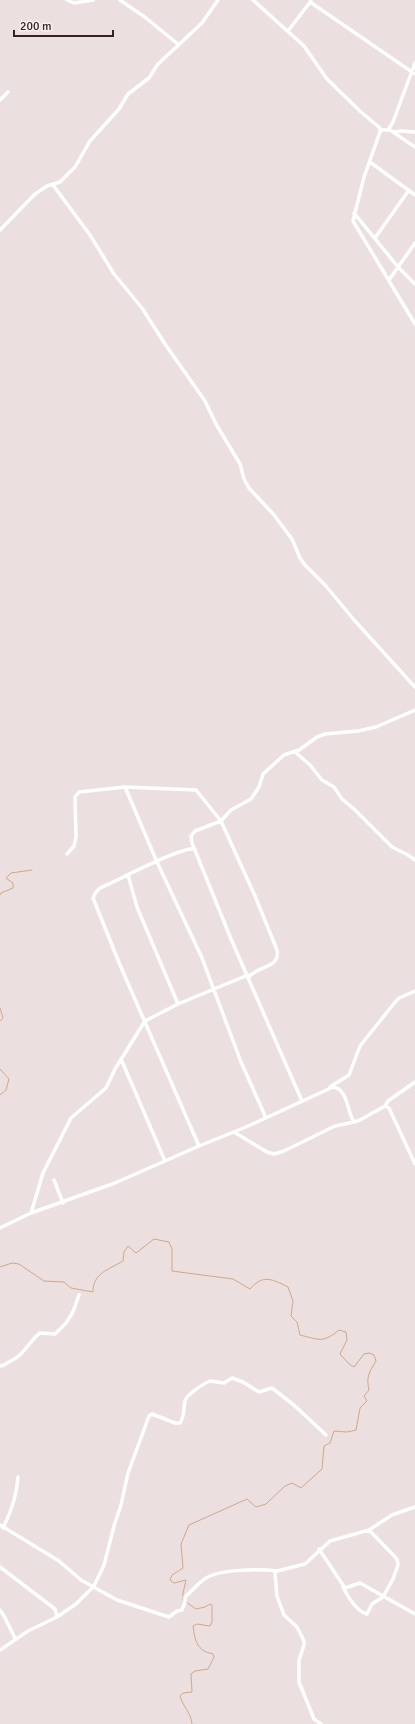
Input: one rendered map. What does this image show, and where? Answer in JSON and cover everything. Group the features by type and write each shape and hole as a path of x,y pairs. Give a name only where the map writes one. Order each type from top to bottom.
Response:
{"street":[{"path":"67,0 74,3 93,0"},
{"path":"120,0 146,18 179,45"},
{"path":"0,230 35,194 47,186 53,185 64,179 79,163 90,141 119,109 128,94 149,78 158,64 202,23 218,0"},
{"path":"253,0 304,46 327,78 361,112 377,125 380,130 354,213 353,221 415,324"},
{"path":"288,31 311,1 414,73"},
{"path":"388,130 393,122 414,73 415,63"},
{"path":"0,100 8,92"},
{"path":"380,130 394,132 415,147"},
{"path":"394,132 415,132"},
{"path":"370,162 415,195"},
{"path":"53,185 90,235 114,274 142,308 164,344 205,401 216,424 240,464 244,480 249,488 274,515 292,539 300,558 305,565 325,585 355,621 415,687"},
{"path":"375,238 409,190"},
{"path":"354,213 398,267 415,284"},
{"path":"389,280 415,243"},
{"path":"302,1101 249,976 231,939 191,839 195,831 221,821 231,810 252,797 259,787 262,777 267,770 284,755 299,750 317,737 325,734 366,729 415,710"},
{"path":"294,751 310,765 322,780 334,787 342,799 392,847 415,860"},
{"path":"125,787 156,862 202,958 241,1062 266,1118"},
{"path":"32,1213 43,1174 71,1118 106,1088 121,1059 145,1021 178,1004 249,976 256,971 271,965 275,961 278,954 255,896 221,821 199,792 193,789 125,787 76,793 76,837 74,846 67,854"},
{"path":"195,850 185,850 98,889 93,898 120,965 199,1146"},
{"path":"128,876 137,907 178,1004"},
{"path":"0,1228 32,1213 115,1182 234,1132 329,1088 349,1075 360,1046 396,1001 399,998 415,991"},
{"path":"121,1059 165,1161"},
{"path":"234,1132 267,1152 274,1154 284,1151 335,1126 360,1120 385,1106 388,1101 415,1082"},
{"path":"329,1088 336,1088 341,1091 354,1122"},
{"path":"385,1106 391,1112 415,1164"},
{"path":"54,1180 63,1202"},
{"path":"0,1366 15,1360 29,1347 40,1333 55,1334 66,1323 79,1295"},
{"path":"0,1650 15,1638 57,1617 76,1604 94,1586 104,1565 121,1505 128,1473 149,1416 152,1414 175,1423 180,1423 185,1413 185,1400 190,1394 210,1381 224,1384 232,1378 243,1382 259,1392 272,1388 295,1406 326,1435"},
{"path":"18,1477 10,1516 2,1526 59,1561 81,1580 117,1600 170,1617 177,1611 182,1610 186,1602 185,1597 201,1582 212,1575 234,1572 268,1570 277,1571 305,1564 330,1541 369,1530 392,1515 415,1507"},
{"path":"319,1550 356,1607 368,1614 372,1604 383,1597 393,1579 398,1562 369,1530"},
{"path":"0,1567 55,1609 57,1617"},
{"path":"277,1571 274,1576 277,1596 286,1617 297,1627 304,1641 299,1660 299,1682 314,1719 322,1724"},
{"path":"343,1587 346,1588 360,1583 415,1614"},
{"path":"0,1610 15,1638"}],"waterway":[{"path":"0,895 1,893 13,888 13,883 6,878 11,873 32,870"},
{"path":"0,1008 3,1018 0,1021"},
{"path":"0,1069 9,1079 6,1090 0,1095"},
{"path":"0,1267 12,1263 19,1264 44,1281 64,1282 71,1288 93,1292 96,1280 99,1276 123,1261 124,1252 128,1246 136,1253 154,1239 169,1242 172,1249 172,1271 233,1279 250,1289 259,1281 268,1279 277,1282 288,1287 293,1301 291,1316 297,1322 300,1335 317,1339 325,1339 339,1330 346,1332 347,1340 340,1354 354,1367 364,1354 369,1353 374,1355 376,1361 369,1375 369,1390 364,1396 367,1401 360,1408 356,1430 347,1432 334,1431 330,1443 324,1446 322,1469 301,1488 292,1483 285,1486 266,1504 256,1507 247,1499 189,1525 181,1544 183,1568 172,1575 170,1580 174,1583 186,1580 183,1600"},
{"path":"186,1602 196,1609 210,1604 212,1605 212,1622 210,1626 197,1624 193,1626 196,1641 200,1648 213,1654 214,1657 208,1669 195,1671 191,1674 192,1692 183,1693 180,1696 190,1716 192,1724"}]}
